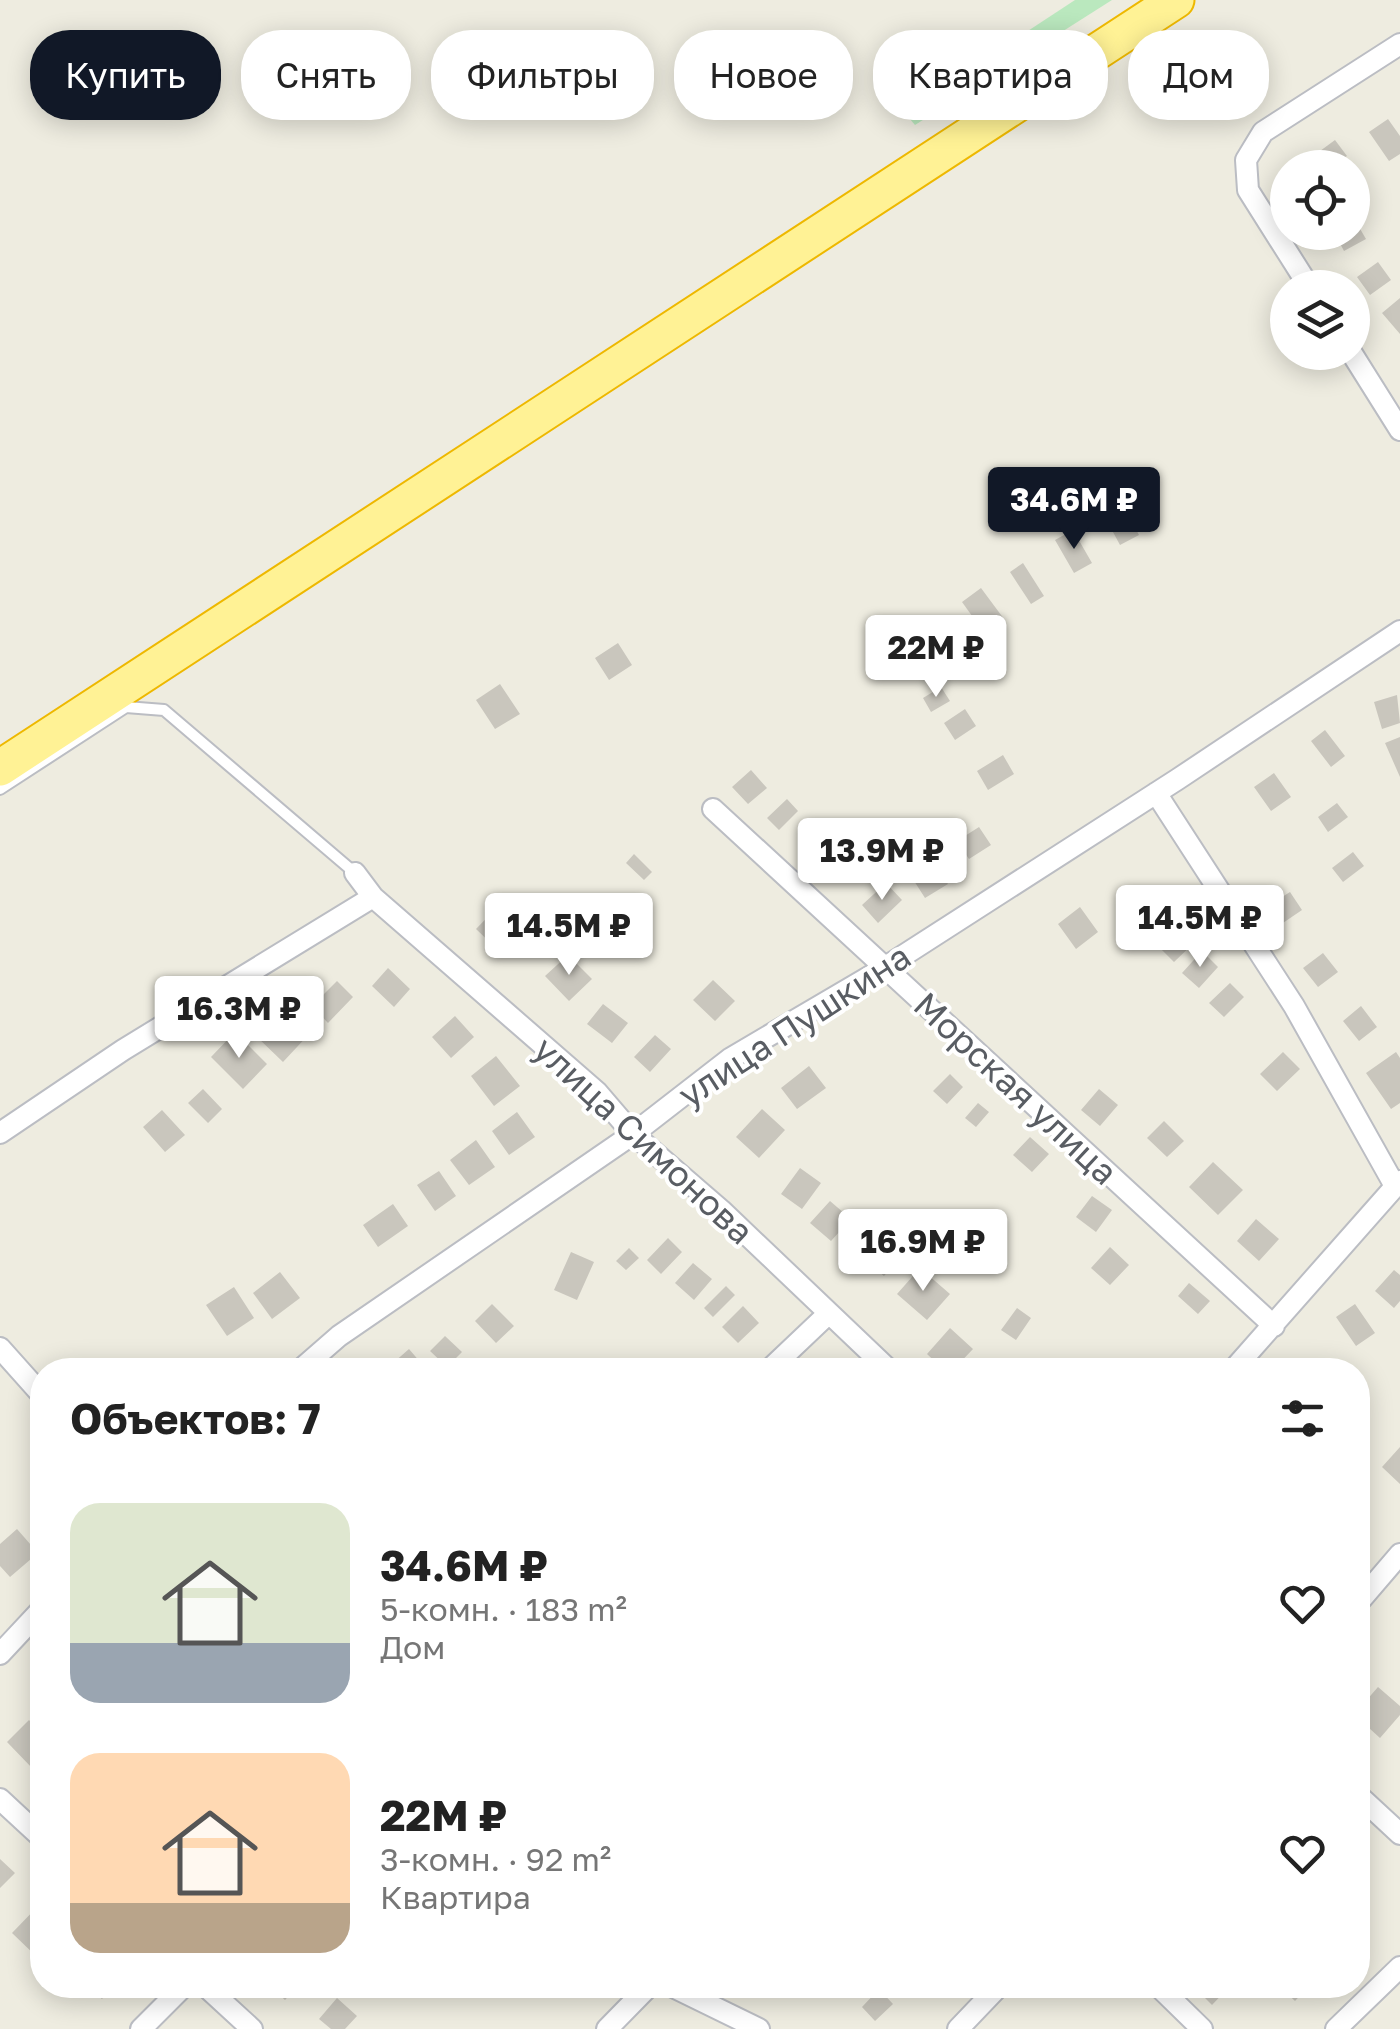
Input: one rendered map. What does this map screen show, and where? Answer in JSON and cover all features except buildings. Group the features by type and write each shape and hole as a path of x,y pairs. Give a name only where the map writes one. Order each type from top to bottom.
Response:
{"highway":[{"path":"0,768 123,700 1176,0"}],"street":[{"path":"1299,270 1248,190 1246,160 1264,132 1400,44"},
{"path":"1362,370 1400,430"},
{"name":"улица Пушкина","path":"314,1358 340,1336 633,1134 731,1058 884,968 1400,631"},
{"path":"1156,793 1294,1006 1398,1184 1244,1358"},
{"name":"Морская улица","path":"712,809 1274,1326"},
{"name":"улица Симонова","path":"354,872 373,897 597,1092 633,1134 721,1210 875,1358"},
{"path":"0,1133 123,1050 373,897"},
{"path":"782,1358 828,1314"},
{"path":"0,1348 30,1382"},
{"path":"1370,1589 1400,1554"},
{"path":"0,1654 30,1623"},
{"path":"0,1799 30,1827"},
{"path":"1370,1806 1400,1834"},
{"path":"1370,1996 1400,1967"},
{"path":"142,2029 172,1998"},
{"path":"218,1998 252,2029"},
{"path":"607,2029 637,1998"},
{"path":"696,1998 760,2029"},
{"path":"958,2029 988,1998"},
{"path":"1170,1998 1202,2029"},
{"path":"1336,2029 1368,1998"}],"lane":[{"path":"0,789 123,700 164,710 354,872"}],"green space":[{"path":"1075,0 1112,0 1065,30 1029,30"}]}
